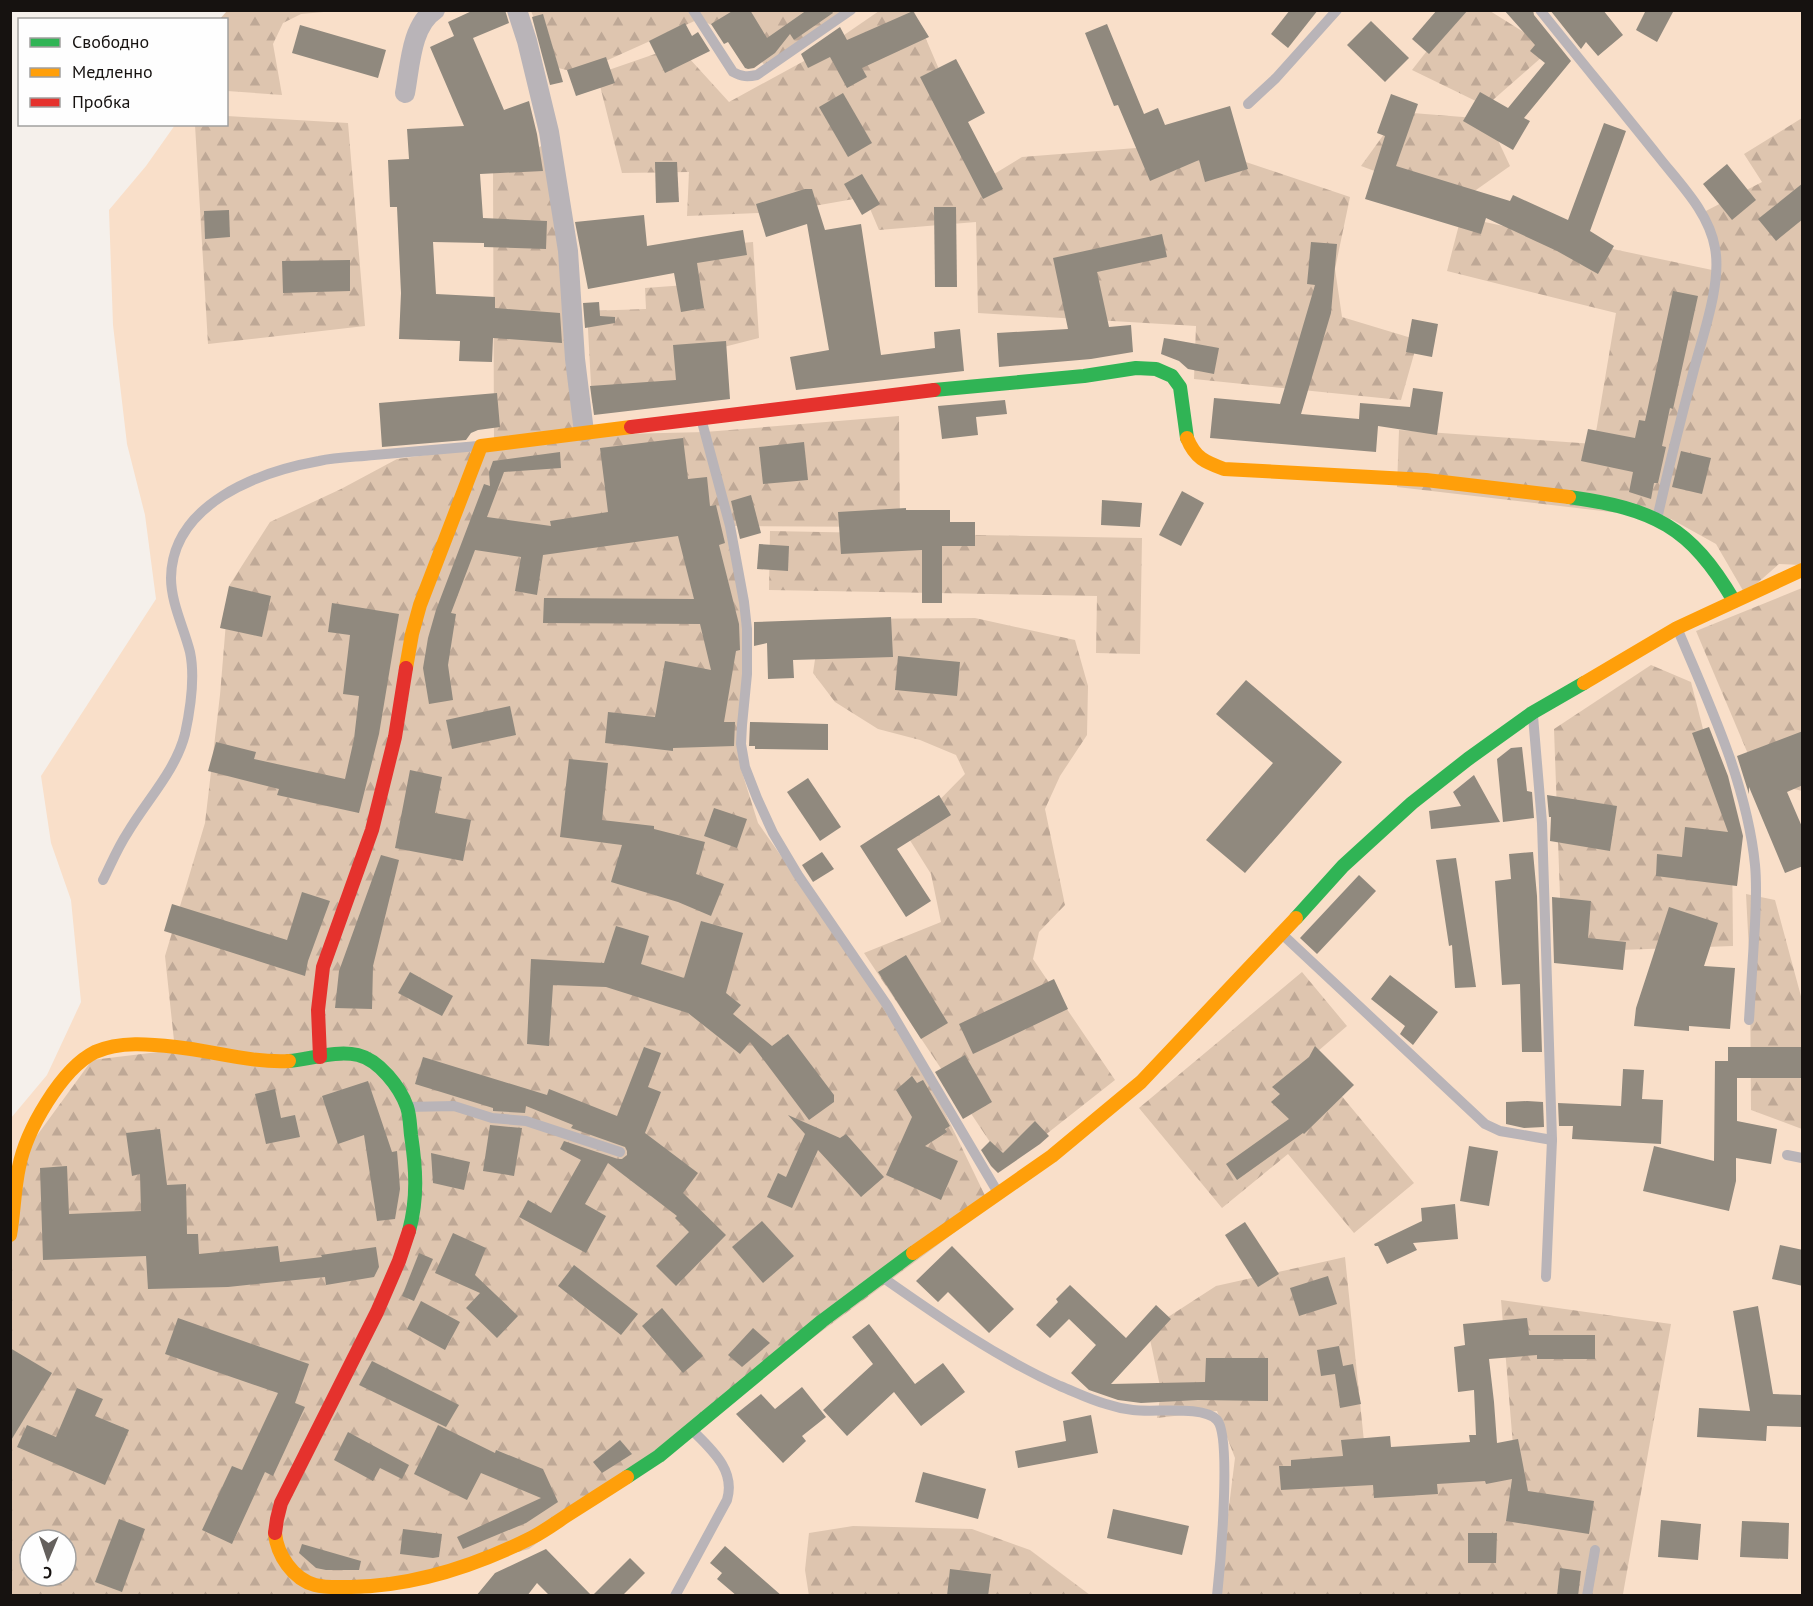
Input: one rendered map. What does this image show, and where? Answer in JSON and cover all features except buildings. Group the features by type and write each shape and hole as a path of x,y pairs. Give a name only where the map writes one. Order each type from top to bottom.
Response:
{"street":[{"path":"405,93 415,37 424,19 435,10"},
{"path":"517,10 527,40 549,132 571,275 575,359 584,432"},
{"path":"320,1057 318,1010 323,967 372,830 393,746 412,634 420,605 481,446 903,393 1073,378 1151,368 1166,372 1176,381 1183,395 1184,429 1187,441 1199,459 1213,467 1489,485 1606,503 1657,519 1684,536 1716,570 1734,601"},
{"path":"10,1235 16,1205 19,1165 26,1140 39,1113 69,1072 98,1052 113,1046 126,1045 184,1048 240,1058 290,1061 345,1054 369,1059 383,1072 407,1107 416,1169 416,1190 409,1234 382,1301 286,1494 276,1519 276,1543 282,1558 311,1590 350,1591 434,1575 465,1566 518,1545 659,1456 822,1322 936,1236 1052,1156 1141,1082 1282,934 1343,866 1412,803 1468,759 1532,713 1677,628 1803,570"}],"lane":[{"path":"693,10 734,72 745,77 758,75 851,10"},
{"path":"1248,104 1276,78 1337,10"},
{"path":"1540,10 1690,197 1706,221 1715,248 1717,264 1713,296 1657,519"},
{"path":"701,419 730,526 744,602 748,651 741,744 745,767 773,833 798,875 887,1005 999,1194"},
{"path":"103,880 128,831 151,799 177,755 185,731 192,674 188,645 172,595 171,581 175,550 188,526 213,502 239,487 296,466 321,460 481,446"},
{"path":"1677,628 1706,695 1744,800 1749,822 1756,866 1749,1020"},
{"path":"1532,713 1542,823 1552,1140 1546,1277"},
{"path":"1282,934 1485,1124 1500,1131 1552,1140"},
{"path":"407,1107 454,1106 492,1118 526,1121 620,1152"},
{"path":"1787,1155 1803,1158"},
{"path":"882,1277 945,1321 1029,1372 1079,1394 1105,1404 1134,1410 1194,1412 1207,1414 1216,1419 1221,1425 1226,1454 1217,1596"},
{"path":"675,1596 730,1492 726,1470 692,1430"},
{"path":"1587,1596 1595,1550"}],"shaded area":[{"path":"227,11 1802,11 1802,1595 11,1596 11,1118 47,1075 81,1002 71,900 51,843 41,776 156,599 145,515 127,444 113,325 109,210 146,166 174,126 228,126 228,18 221,18"}],"green space":[{"path":"227,10 335,11 301,14 283,23 273,44 282,95 228,91 228,18 221,18"},
{"path":"531,11 845,11 765,66 747,42 699,19 579,73 554,67"},
{"path":"879,11 914,11 986,179 1022,157 1174,145 1225,155 1350,197 1335,269 1342,317 1418,340 1401,400 1194,379 1196,326 978,313 976,222 879,230 865,197 780,212 687,216 689,172 622,173 597,74 678,46 729,102 815,55"},
{"path":"1458,11 1490,11 1551,49 1486,106 1412,70"},
{"path":"1400,112 1488,119 1510,166 1459,202 1361,166"},
{"path":"228,116 348,123 365,326 208,344 195,126 228,126"},
{"path":"1802,118 1802,565 1779,564 1745,594 1716,544 1671,519 1397,487 1399,430 1594,444 1616,313 1447,271 1461,217 1717,271 1702,213 1762,182 1744,154"},
{"path":"553,141 581,435 705,432 899,416 900,527 733,526 746,669 741,769 758,823 872,986 934,1090 990,1206 529,1549 353,1596 11,1595 10,1244 22,1156 92,1060 175,1050 165,956 205,823 220,695 229,586 270,522 341,489 397,459 494,446 493,167"},
{"path":"753,242 759,338 712,350 706,390 592,403 587,311 646,309 645,288 686,285 683,248"},
{"path":"770,531 1142,538 1140,654 1096,653 1097,596 769,590"},
{"path":"1802,588 1802,791 1759,780 1696,631"},
{"path":"975,618 1075,640 1088,686 1087,735 1060,776 1045,809 1065,905 1039,932 1033,959 1115,1080 1006,1166 864,953 941,922 931,874 906,834 965,774 956,755 920,740 878,729 835,702 813,673 818,639 836,619"},
{"path":"1651,665 1691,682 1732,842 1733,946 1562,952 1554,729"},
{"path":"1746,894 1775,900 1802,1000 1802,1129 1751,1110 1750,970"},
{"path":"1302,972 1347,1026 1310,1058 1414,1183 1354,1233 1288,1154 1222,1208 1139,1108"},
{"path":"1345,1257 1365,1451 1515,1470 1501,1300 1671,1324 1623,1594 1625,1595 1218,1595 1235,1458 1217,1411 1157,1418 1161,1391 1148,1330 1216,1286"},
{"path":"853,1526 972,1529 1030,1550 1090,1595 809,1596 805,1570 809,1533"}],"traffic: fast":[{"path":"934,390 1084,376 1136,368 1156,369 1172,376 1180,387 1187,438"},
{"path":"1569,497 1624,508 1647,515 1667,525 1685,538 1702,555 1734,601"},
{"path":"1296,918 1343,866 1412,803 1532,713 1584,683"},
{"path":"289,1061 332,1054 358,1055 374,1062 394,1083 408,1110 414,1159 415,1195 409,1231"},
{"path":"627,1477 659,1456 822,1321 913,1253"}],"traffic: slow":[{"path":"406,668 420,605 481,446 631,427"},
{"path":"1187,438 1193,450 1201,458 1224,469 1426,480 1569,497"},
{"path":"1584,683 1677,628 1802,570"},
{"path":"913,1253 1052,1156 1141,1082 1296,918"},
{"path":"10,1235 19,1167 29,1136 58,1086 82,1060 95,1052 115,1046 146,1044 261,1060 289,1061"},
{"path":"275,1533 283,1558 293,1572 307,1582 333,1587 397,1583 466,1566 510,1548 540,1533 627,1477"}],"traffic: jam":[{"path":"631,427 934,390"},
{"path":"320,1057 318,1010 323,967 372,830 395,737 406,668"},
{"path":"275,1533 281,1503 377,1312 409,1231"}]}
